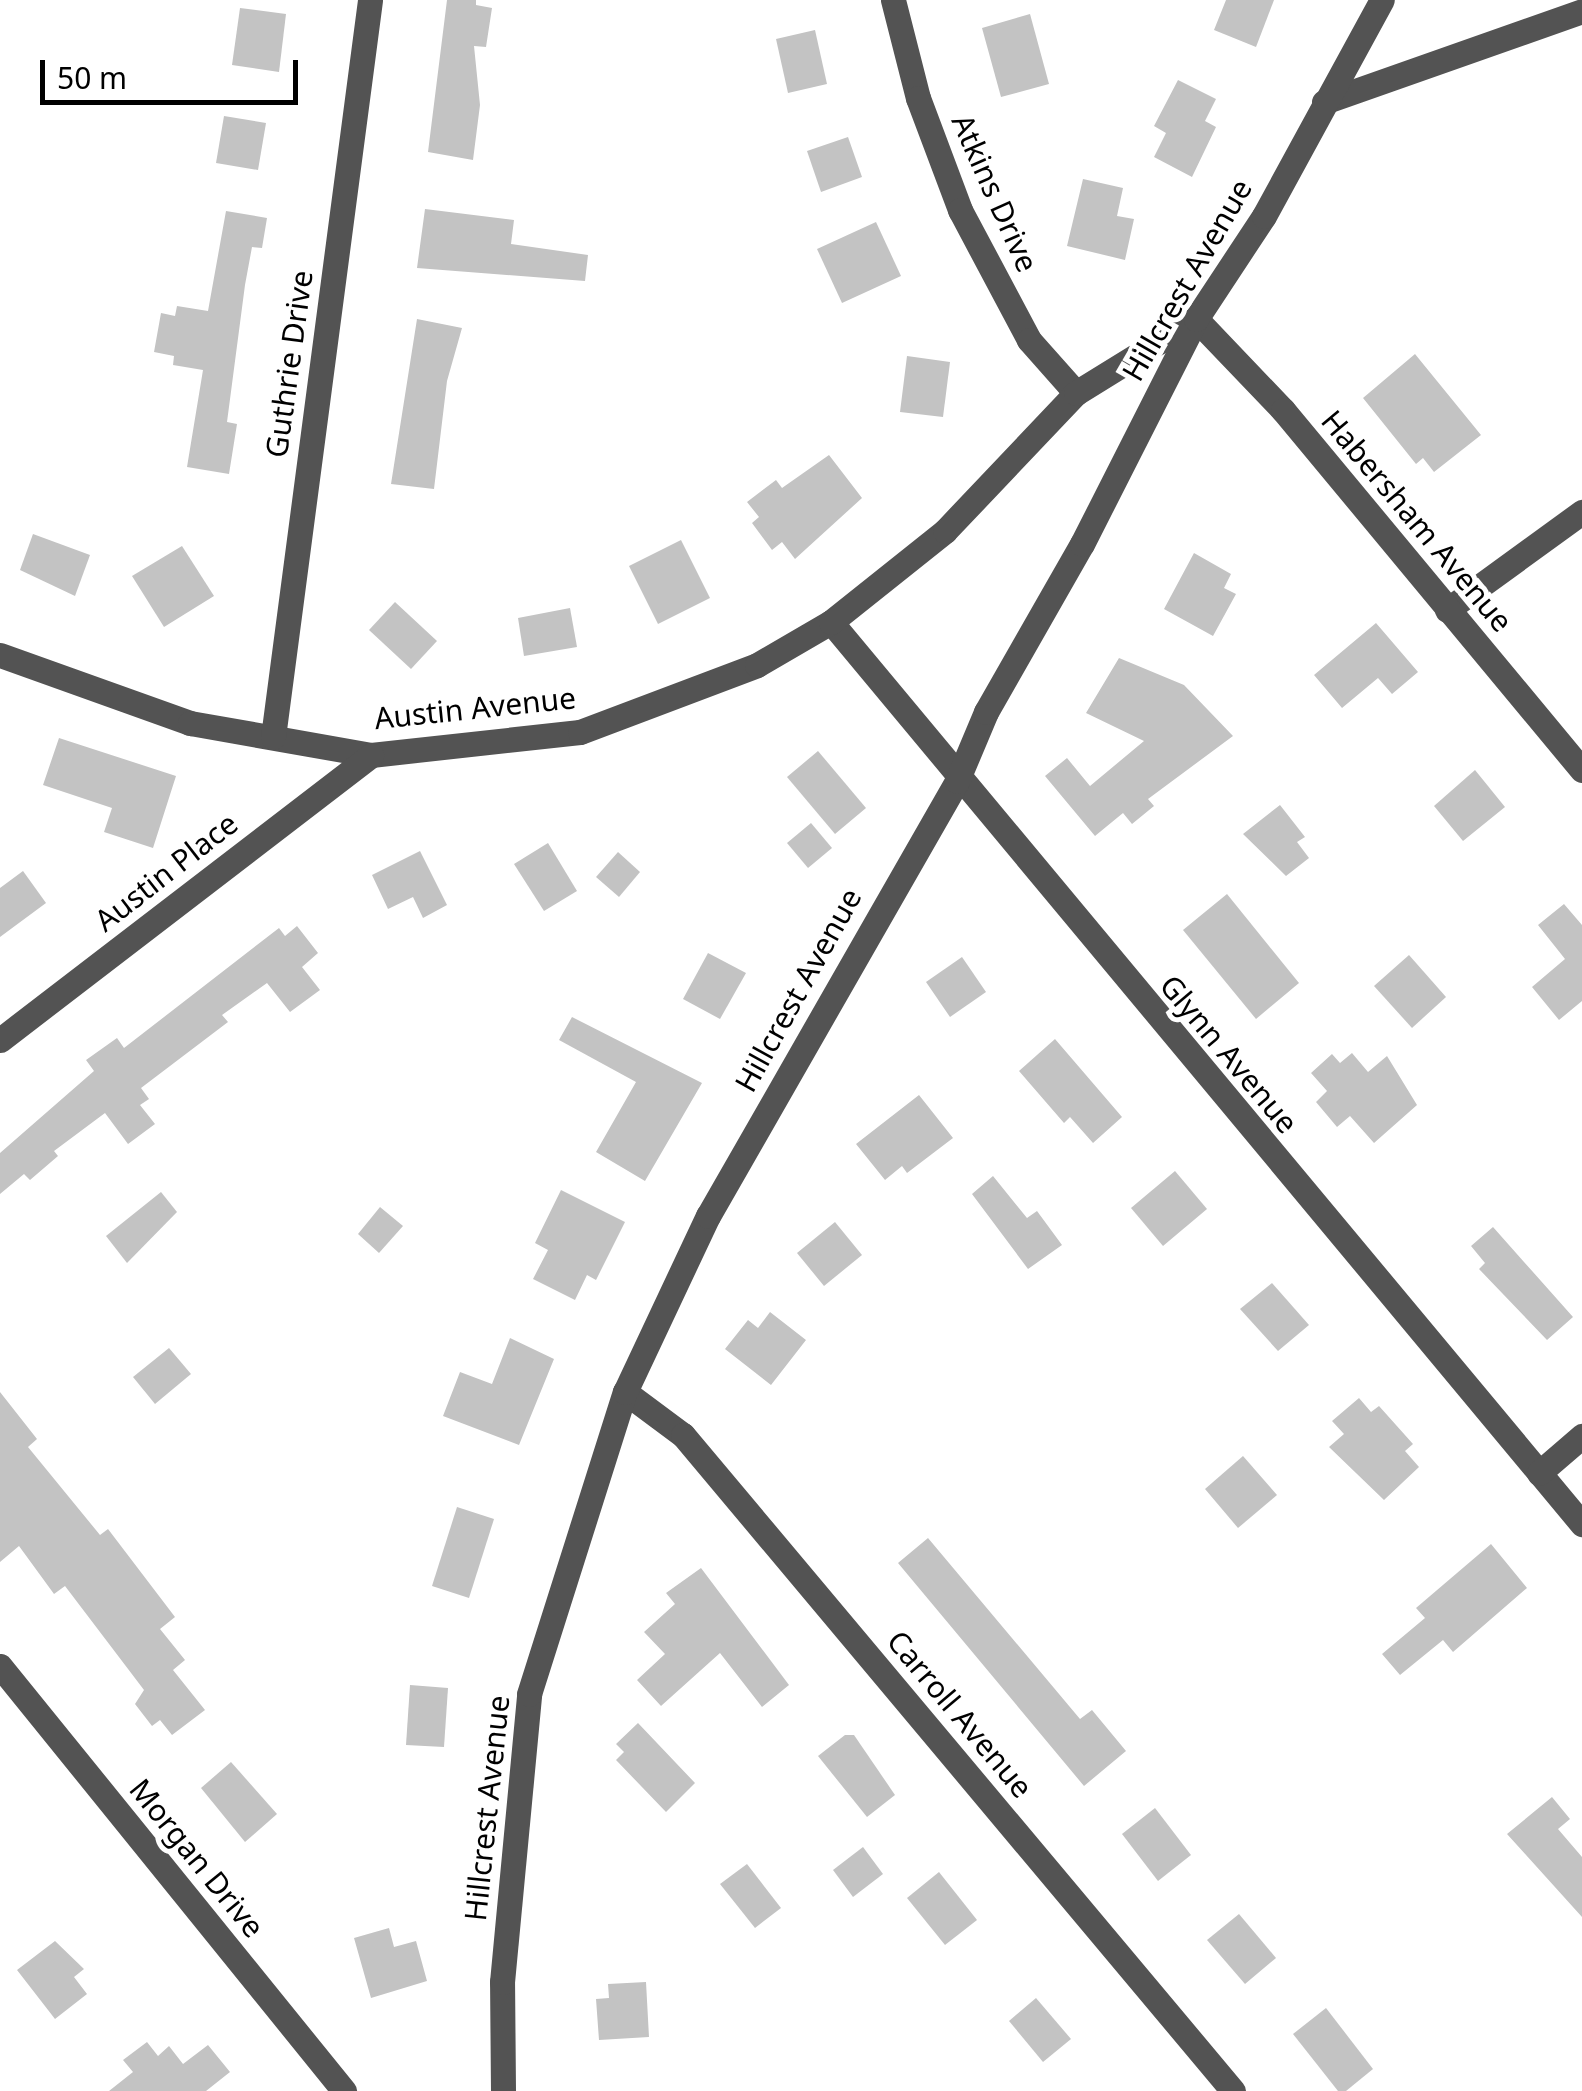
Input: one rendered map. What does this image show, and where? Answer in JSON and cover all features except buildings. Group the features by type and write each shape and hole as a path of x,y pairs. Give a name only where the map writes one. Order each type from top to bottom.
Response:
{"street":[{"name":"Guthrie Drive","path":"273,737 370,0"},
{"name":"Atkins Drive","path":"893,0 918,98 960,210 1029,340 1076,392"},
{"name":"Hillcrest Avenue","path":"504,2091 502,1982 529,1694 625,1392 708,1216 957,781 986,712 1196,319 1264,216 1382,0"},
{"path":"1324,102 1582,11"},
{"name":"Austin Avenue","path":"0,655 190,724 371,755 580,732 757,665 831,622 945,531 1076,392 1196,319"},
{"name":"Habersham Avenue","path":"1196,319 1283,410 1582,770"},
{"path":"1447,610 1582,512"},
{"name":"Glynn Avenue","path":"831,622 957,781 1582,1524"},
{"name":"Austin Place","path":"0,1040 371,755"},
{"name":"Carroll Avenue","path":"625,1392 683,1435 1233,2091"},
{"path":"1539,1472 1582,1436"},
{"name":"Morgan Drive","path":"0,1666 344,2091"}]}
